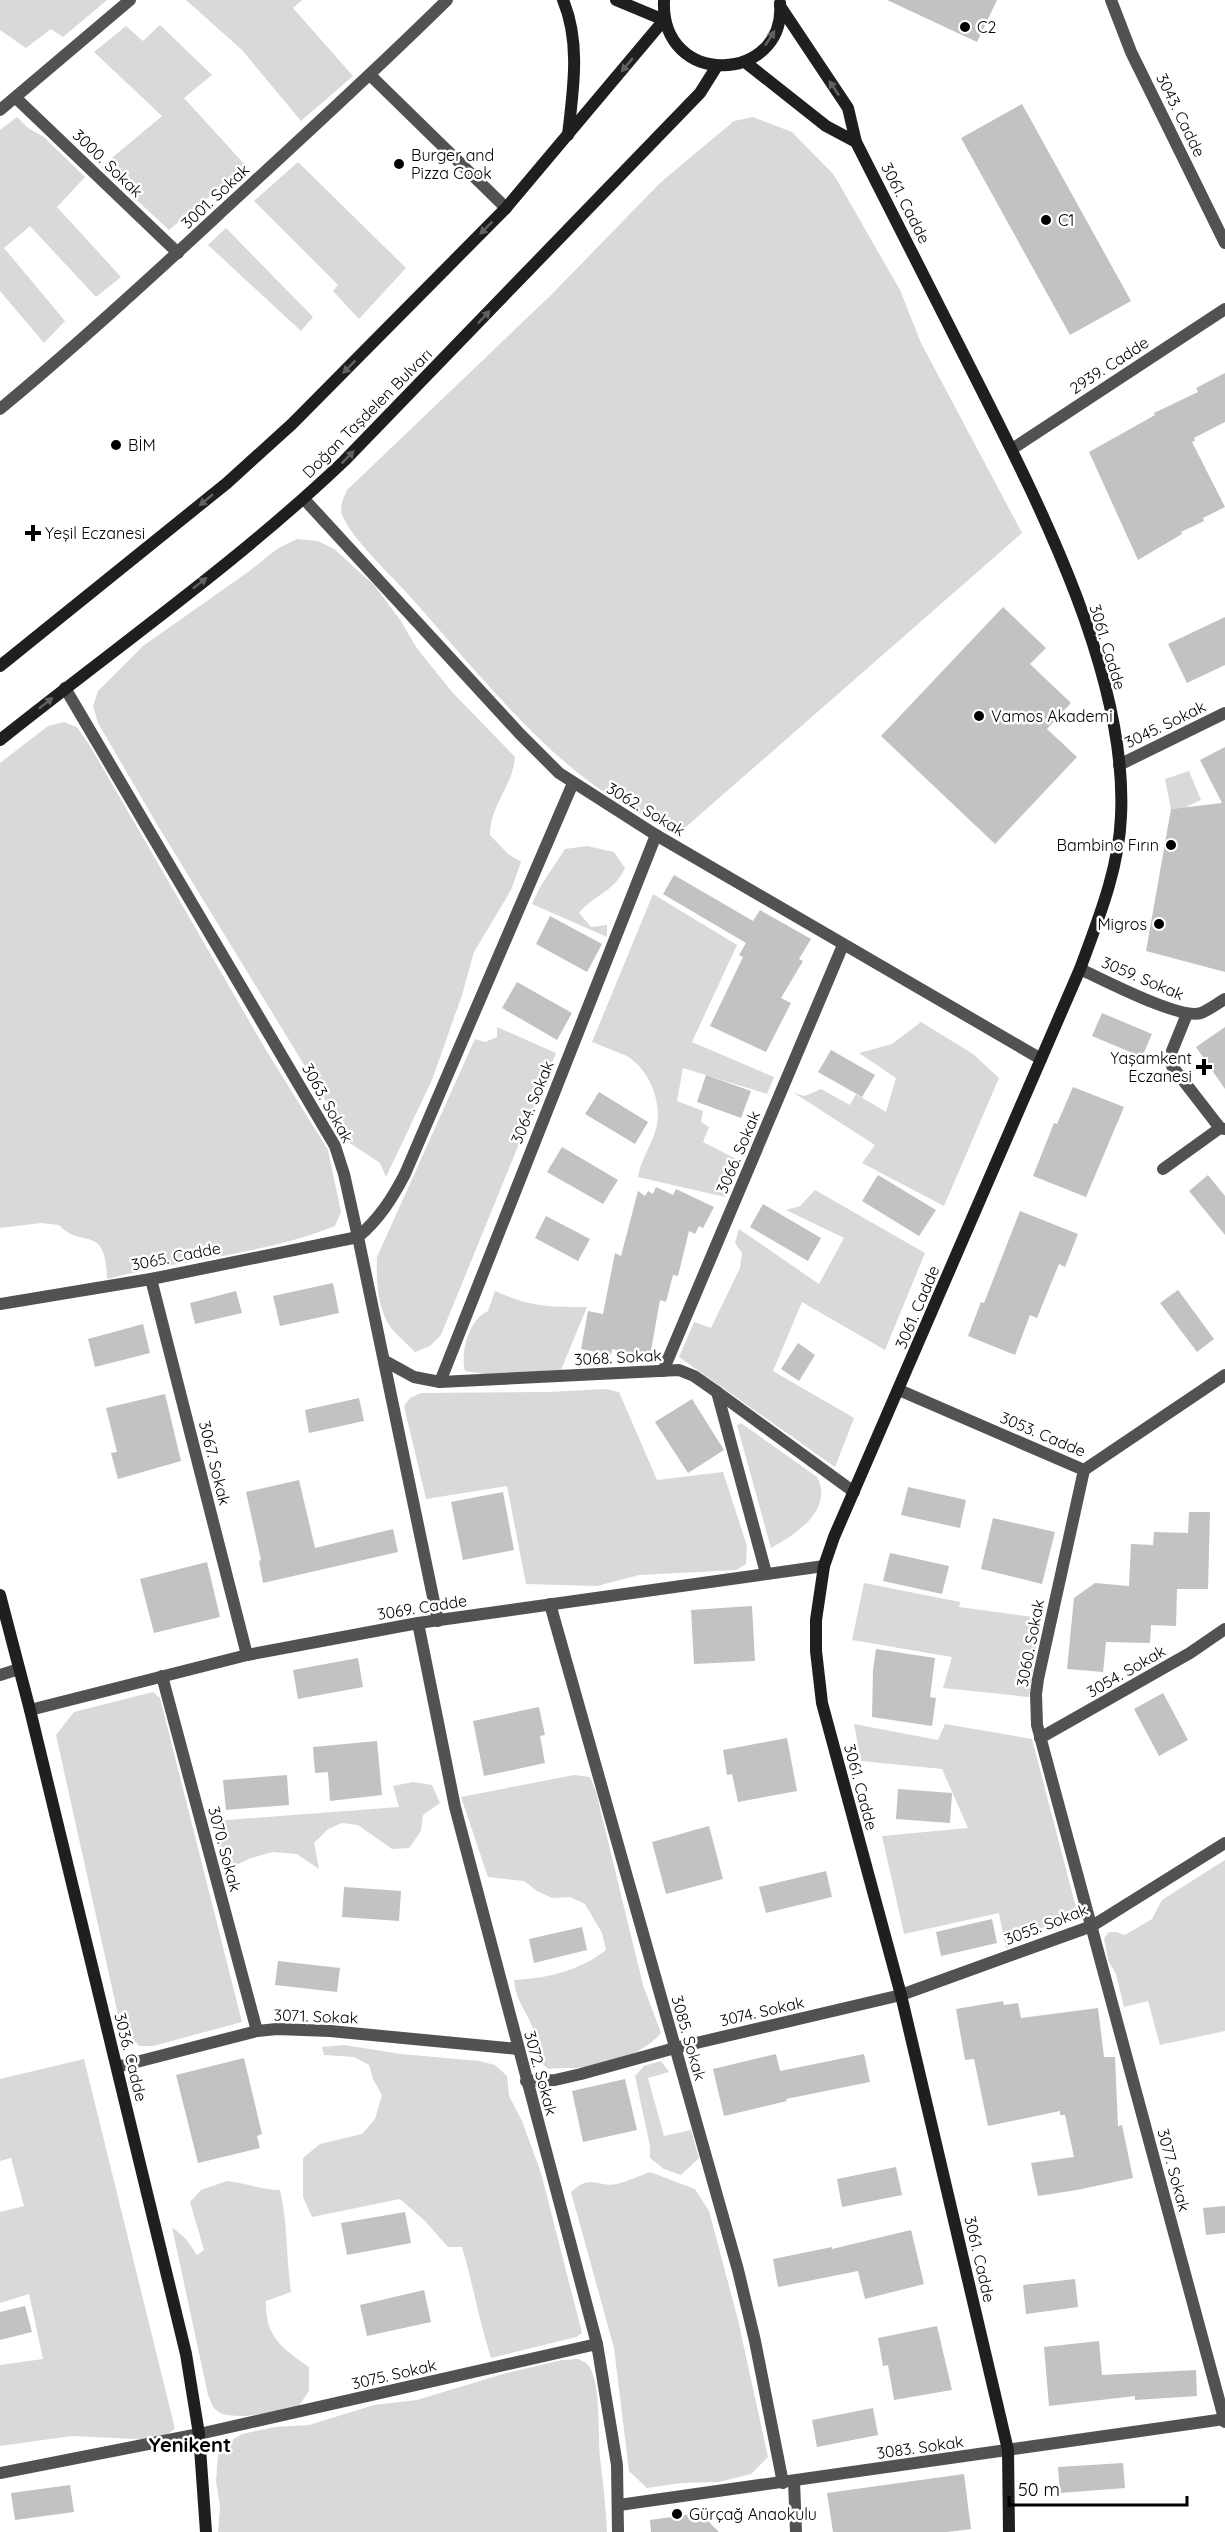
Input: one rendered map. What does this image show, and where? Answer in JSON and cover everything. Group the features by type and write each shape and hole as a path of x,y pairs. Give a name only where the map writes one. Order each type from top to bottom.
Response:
{"street":[{"path":"0,110 130,0"},
{"name":"3001. Sokak","path":"0,409 65,356 178,253 370,75 447,0"},
{"path":"562,0 571,25 574,54 574,84 568,136"},
{"path":"616,0 664,20"},
{"path":"664,0 664,20 668,32 683,52 693,59 717,66 745,62 760,52 771,39 778,23 780,3"},
{"name":"3043. Cadde","path":"1111,0 1131,52 1225,243"},
{"name":"3061. Cadde","path":"780,3 848,108 856,142 1012,449 1046,524 1090,639 1112,719 1119,765 1121,819 1116,856 1097,923 1080,969 824,1566 816,1620 822,1703 901,1995 1008,2451 1009,2532"},
{"path":"0,666 260,455 506,208 664,20"},
{"path":"745,62 826,126 856,142"},
{"name":"Doğan Taşdelen Bulvarı","path":"0,740 243,550 304,499 344,461 700,93 717,66"},
{"path":"370,75 506,208"},
{"name":"3000. Sokak","path":"16,98 178,253"},
{"name":"2939. Cadde","path":"1012,449 1225,309"},
{"name":"3062. Sokak","path":"304,499 532,747 573,783 656,835 1041,1059"},
{"name":"3063. Sokak","path":"65,688 329,1134 344,1174 438,1621"},
{"name":"3045. Sokak","path":"1119,765 1225,713"},
{"path":"358,1237 383,1212 405,1174 573,783"},
{"name":"3064. Sokak","path":"440,1382 656,835"},
{"name":"3066. Sokak","path":"663,1371 843,945"},
{"name":"3059. Sokak","path":"1080,969 1187,1014 1202,1012 1225,999"},
{"path":"1163,1169 1222,1128 1172,1066 1172,1051 1187,1014"},
{"name":"3065. Cadde","path":"0,1304 151,1279 358,1237"},
{"name":"3067. Sokak","path":"151,1279 247,1655"},
{"name":"3068. Sokak","path":"385,1361 414,1377 440,1382 679,1370 717,1392 854,1492"},
{"name":"3053. Cadde","path":"899,1390 1084,1470 1225,1375"},
{"path":"717,1392 765,1573"},
{"name":"3060. Sokak","path":"1084,1470 1038,1679 1036,1712 1040,1738 1092,1926"},
{"name":"3069. Cadde","path":"30,1710 247,1655 418,1623 824,1566"},
{"name":"3036. Cadde","path":"0,1595 186,2354 199,2434 206,2532"},
{"name":"3085. Sokak","path":"550,1604 746,2302 788,2482 796,2532"},
{"name":"3072. Sokak","path":"418,1623 455,1807 597,2344 611,2422 619,2505 618,2532"},
{"name":"3054. Sokak","path":"1040,1738 1190,1653 1225,1629"},
{"path":"0,1675 19,1669"},
{"name":"3070. Sokak","path":"162,1676 256,2031"},
{"name":"3055. Sokak","path":"901,1995 1092,1926 1225,1843"},
{"name":"3077. Sokak","path":"1092,1926 1225,2420"},
{"name":"3074. Sokak","path":"526,2081 555,2080 675,2048 901,1995"},
{"name":"3071. Sokak","path":"117,2067 256,2031 277,2029 330,2031 518,2049"},
{"name":"3075. Sokak","path":"0,2473 199,2434 597,2344"},
{"name":"3083. Sokak","path":"619,2505 1225,2420"}],"shaded area":[{"path":"0,0 107,0 63,37 51,29 26,48 0,30"},
{"path":"186,0 302,0 293,8 353,76 301,121 242,50"},
{"path":"160,25 212,75 184,98 246,166 169,230 101,167 162,116 94,52 126,26 143,41"},
{"path":"17,117 28,128 44,137 85,177 57,207 121,277 96,297 30,226 4,248 65,321 44,343 0,291 0,130"},
{"path":"753,117 792,132 834,175 900,290 921,343 1022,533 679,833 601,790 532,732 362,545 347,525 341,509 347,490 552,294 660,183 734,121"},
{"path":"298,162 406,268 359,319 333,291 338,285 254,201"},
{"path":"226,228 313,317 301,331 208,245"},
{"path":"297,539 318,541 334,549 374,585 401,621 416,647 452,692 515,757 510,777 494,814 490,835 508,854 521,862 511,890 474,952 462,995 432,1080 386,1177 380,1163 348,1142 322,1094 158,826 98,723 93,706 98,691 143,646 277,549"},
{"path":"64,722 77,727 90,746 266,1050 328,1150 341,1212 335,1226 280,1244 107,1279 106,1261 102,1250 97,1243 91,1240 76,1236 59,1225 41,1223 0,1228 0,763 48,726"},
{"path":"1189,771 1201,800 1186,807 1171,809 1165,779"},
{"path":"587,846 614,852 625,868 610,888 579,913 591,927 607,925 607,937 532,904 540,887 565,849"},
{"path":"653,894 737,945 692,1042 774,1077 767,1094 683,1068 677,1101 703,1111 701,1122 709,1127 703,1142 738,1160 725,1197 638,1177 658,1119 653,1088 635,1062 627,1056 592,1042"},
{"path":"921,1022 973,1054 999,1078 944,1206 862,1163 875,1145 794,1093 805,1096 821,1089 850,1105 856,1094 886,1112 896,1078 859,1053 892,1044"},
{"path":"497,1027 556,1053 441,1335 430,1346 415,1352 386,1320 377,1284 377,1257 475,1039 485,1042 497,1037"},
{"path":"815,1190 925,1253 885,1350 802,1302 773,1371 854,1418 835,1467 679,1357 694,1322 711,1328 740,1268 742,1253 735,1243 739,1229 819,1284 844,1238 786,1210 800,1206"},
{"path":"495,1291 540,1305 587,1307 561,1370 484,1374 465,1371 465,1346 471,1328 481,1315 488,1311"},
{"path":"605,1389 619,1392 657,1480 723,1472 747,1546 746,1564 736,1570 639,1575 597,1586 526,1584 507,1486 426,1499 404,1406 410,1398 421,1393"},
{"path":"741,1423 817,1477 821,1489 817,1510 810,1520 791,1536 771,1548 737,1425"},
{"path":"864,1583 960,1602 959,1607 1040,1618 1029,1697 943,1688 952,1657 852,1640"},
{"path":"153,1692 160,1698 242,2022 153,2046 139,2046 120,2024 56,1735 74,1712"},
{"path":"854,1724 938,1740 945,1724 1032,1739 1079,1919 1037,1929 1006,1949 999,1913 904,1934 882,1836 968,1828 942,1769 861,1761"},
{"path":"574,1775 590,1777 596,1792 643,1985 661,2033 636,2052 617,2060 586,2067 548,2069 536,2058 534,2032 518,1998 514,1980 551,1975 585,1963 606,1950 602,1933 585,1904 570,1897 552,1898 537,1891 524,1881 488,1877 461,1797"},
{"path":"413,1782 432,1785 440,1803 423,1815 421,1831 409,1848 392,1849 358,1825 342,1823 328,1829 314,1843 319,1869 297,1854 273,1852 236,1865 228,1880 213,1821 399,1807 393,1786"},
{"path":"1225,1860 1225,2031 1160,2045 1148,2001 1124,2007 1116,1974 1108,1960 1104,1938 1109,1932 1125,1935 1152,1919 1162,1900"},
{"path":"344,2045 401,2054 479,2061 495,2065 507,2076 509,2096 522,2121 541,2173 582,2333 576,2337 491,2358 462,2247 448,2247 425,2221 400,2199 312,2217 303,2197 303,2158 320,2144 362,2134 375,2119 382,2095 373,2079 369,2065 354,2057 324,2055 322,2047"},
{"path":"84,2059 175,2429 158,2440 72,2436 0,2446 0,2365 43,2359 29,2294 0,2303 0,2212 24,2206 11,2158 0,2161 0,2079"},
{"path":"661,2061 669,2072 648,2078 664,2136 691,2130 699,2158 681,2175 664,2169 650,2158 650,2146 635,2076 644,2066"},
{"path":"650,2172 695,2189 709,2211 738,2320 768,2457 751,2474 719,2482 681,2483 647,2488 629,2471 614,2348 571,2192 584,2183 617,2184"},
{"path":"227,2181 280,2190 291,2292 266,2301 266,2313 268,2324 277,2340 309,2367 309,2391 298,2407 254,2415 230,2415 214,2408 208,2395 172,2227 186,2239 197,2255 204,2250 190,2202 201,2190"},
{"path":"578,2359 589,2366 596,2385 607,2532 218,2532 220,2506 216,2481 218,2455 221,2447 242,2434 275,2427 309,2425 374,2405 417,2400 503,2374 562,2360"}],"building":[{"name":"C2","path":"887,0 997,0 977,42"},
{"name":"C1","path":"1022,104 1131,301 1070,335 961,138"},
{"path":"1225,373 1225,422 1194,438 1195,441 1192,442 1225,507 1203,518 1204,521 1181,532 1182,534 1138,560 1089,452 1155,415 1154,413 1198,392 1196,388"},
{"name":"Vamos Akademi","path":"1003,607 1046,648 1030,664 1071,703 1047,729 1077,757 995,844 881,736"},
{"path":"1225,617 1225,665 1187,683 1168,644"},
{"path":"1225,747 1225,972 1146,951 1171,809 1222,803 1200,760"},
{"path":"674,875 753,921 760,910 811,939 799,959 803,961 781,998 791,1003 766,1052 710,1026 743,957 739,955 746,943 663,894"},
{"path":"550,916 602,944 587,972 536,944"},
{"path":"517,982 572,1013 557,1040 502,1008"},
{"path":"1102,1013 1152,1034 1142,1057 1092,1036"},
{"path":"1225,1027 1225,1089 1196,1047"},
{"path":"831,1050 875,1075 862,1097 818,1072"},
{"path":"706,1075 751,1091 741,1118 697,1102"},
{"path":"1073,1087 1124,1107 1086,1197 1033,1176 1054,1123 1057,1124"},
{"path":"599,1092 648,1122 635,1144 585,1114"},
{"path":"562,1147 618,1180 603,1204 547,1172"},
{"path":"878,1175 936,1210 919,1236 862,1201"},
{"path":"1208,1175 1225,1196 1225,1235 1189,1191"},
{"path":"656,1187 673,1195 676,1189 714,1207 703,1228 699,1226 695,1234 689,1231 678,1276 673,1275 666,1302 660,1300 650,1356 612,1349 611,1355 581,1349 588,1311 603,1314 615,1253 621,1256 638,1191 645,1196 648,1191 653,1194"},
{"path":"763,1204 821,1238 808,1261 750,1227"},
{"path":"1020,1211 1078,1234 1065,1267 1059,1264 1037,1318 1030,1315 1015,1355 968,1336 981,1302 984,1303"},
{"path":"546,1216 590,1239 578,1261 535,1238"},
{"path":"333,1283 339,1313 280,1326 273,1296"},
{"path":"1178,1290 1214,1339 1197,1352 1160,1303"},
{"path":"236,1291 242,1313 195,1324 190,1303"},
{"path":"143,1324 150,1353 95,1367 88,1339"},
{"path":"798,1343 815,1355 799,1381 781,1369"},
{"path":"165,1394 181,1461 118,1479 111,1453 117,1452 106,1408"},
{"path":"359,1398 364,1421 309,1433 305,1410"},
{"path":"692,1399 724,1450 688,1473 655,1422"},
{"path":"299,1480 315,1548 393,1529 398,1552 263,1583 259,1561 261,1560 246,1492"},
{"path":"908,1487 966,1500 960,1528 901,1515"},
{"path":"503,1492 514,1550 463,1560 451,1502"},
{"path":"1189,1512 1210,1512 1208,1589 1177,1589 1176,1626 1151,1625 1150,1643 1106,1642 1103,1672 1067,1669 1074,1598 1095,1583 1129,1586 1131,1544 1153,1545 1154,1532 1188,1533"},
{"path":"993,1518 1055,1532 1042,1584 981,1569"},
{"path":"890,1553 949,1566 942,1594 883,1581"},
{"path":"207,1562 220,1617 154,1633 140,1579"},
{"path":"752,1606 755,1661 694,1664 691,1610"},
{"path":"876,1649 935,1658 930,1697 936,1698 932,1726 872,1717"},
{"path":"358,1658 363,1687 298,1699 293,1670"},
{"path":"1163,1693 1188,1740 1159,1756 1134,1709"},
{"path":"539,1707 545,1735 540,1736 545,1763 484,1776 473,1721"},
{"path":"787,1738 797,1791 738,1802 732,1774 727,1775 723,1750"},
{"path":"377,1741 382,1795 330,1801 328,1772 315,1773 313,1747"},
{"path":"287,1775 289,1805 226,1810 223,1780"},
{"path":"898,1789 952,1793 950,1823 896,1819"},
{"path":"709,1826 723,1879 666,1894 652,1842"},
{"path":"826,1871 832,1897 766,1913 759,1887"},
{"path":"344,1887 401,1891 399,1921 342,1917"},
{"path":"992,1919 997,1943 941,1956 936,1932"},
{"path":"582,1927 587,1950 534,1963 529,1939"},
{"path":"278,1961 340,1968 337,1992 275,1985"},
{"path":"1003,2001 1004,2005 1018,2003 1021,2018 1098,2008 1104,2057 1115,2057 1118,2126 1122,2125 1133,2178 1038,2196 1031,2163 1074,2157 1065,2115 1060,2115 1060,2111 988,2126 974,2059 965,2060 956,2009"},
{"path":"776,2054 780,2071 864,2054 870,2082 786,2099 787,2101 724,2116 713,2069"},
{"path":"244,2058 262,2134 257,2136 260,2148 198,2163 176,2075"},
{"path":"625,2079 637,2130 583,2142 572,2091"},
{"path":"896,2167 902,2195 842,2207 837,2179"},
{"path":"1225,2206 1225,2233 1206,2235 1203,2208"},
{"path":"405,2212 411,2243 347,2255 341,2223"},
{"path":"911,2230 924,2284 865,2299 858,2271 778,2287 773,2259 832,2247 832,2249"},
{"path":"1075,2279 1078,2307 1026,2314 1023,2285"},
{"path":"424,2290 431,2322 367,2336 360,2305"},
{"path":"25,2306 32,2332 0,2340 0,2312"},
{"path":"937,2326 952,2390 894,2400 888,2365 883,2366 878,2338"},
{"path":"1099,2341 1102,2375 1196,2370 1197,2396 1135,2400 1135,2396 1049,2406 1044,2347"},
{"path":"873,2408 878,2435 817,2447 812,2420"},
{"path":"1123,2463 1125,2488 1060,2493 1058,2467"},
{"path":"964,2474 971,2529 947,2532 833,2532 827,2493"},
{"path":"70,2485 74,2512 15,2520 11,2493"},
{"path":"700,2513 719,2532 651,2532 650,2520"}],"place":[{"name":"C2","path":"965,27"},
{"name":"Burger and Pizza Cook","path":"399,164"},
{"name":"C1","path":"1046,220"},
{"name":"BİM","path":"116,445"},
{"name":"Yeşil Eczanesi","path":"33,533"},
{"name":"Vamos Akademi","path":"979,716"},
{"name":"Bambino Fırın","path":"1171,845"},
{"name":"Migros","path":"1159,924"},
{"name":"Yaşamkent Eczanesi","path":"1204,1067"},
{"name":"Gürçağ Anaokulu","path":"677,2514"}],"district":[{"name":"Yenikent","path":"190,2445"}]}
